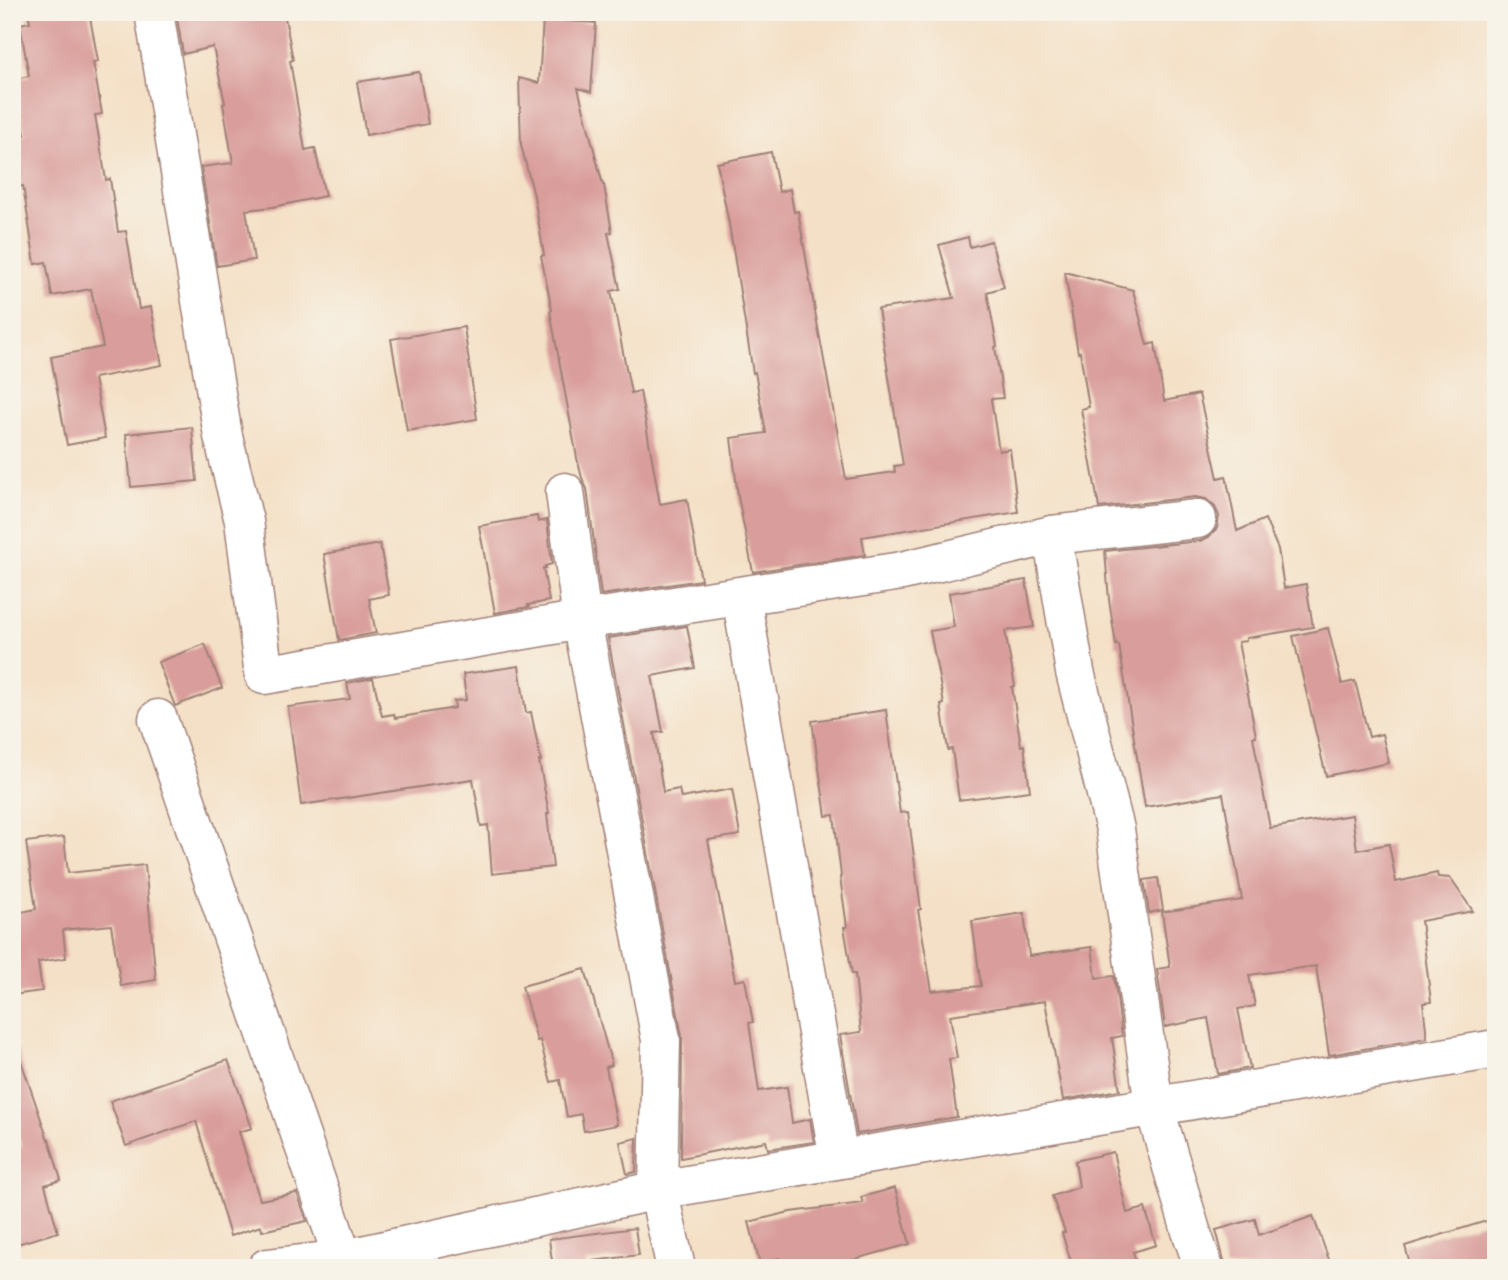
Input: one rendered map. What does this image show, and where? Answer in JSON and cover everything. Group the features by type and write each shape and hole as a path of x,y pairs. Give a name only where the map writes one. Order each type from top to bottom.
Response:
{"street":[{"path":"154,12 223,436 244,521 264,675 582,620 902,571 1052,535 1197,519"},
{"path":"565,492 582,620 661,1040 658,1190 676,1268"},
{"path":"1052,535 1075,672 1115,829 1154,1106 1204,1268"},
{"path":"741,596 839,1159"},
{"path":"158,719 345,1263"},
{"path":"267,1268 345,1263 658,1190 1496,1049"}],"building":[{"path":"28,12 89,12 98,61 93,62 102,114 95,115 106,180 110,179 118,232 126,231 139,309 151,307 162,365 94,378 105,438 67,445 51,357 103,347 91,289 52,296 46,262 35,264 23,186 12,188 12,137 25,135 15,79 29,76 20,24 30,22"},
{"path":"176,12 284,12 305,150 315,148 325,196 246,210 254,260 217,266 201,167 233,163 223,104 225,103 213,47 183,54"},
{"path":"543,19 596,23 591,92 578,88 604,185 612,232 608,233 620,289 611,291 631,393 640,391 660,504 687,499 701,580 601,595 587,489 577,458 550,311 552,310 541,256 544,255 534,196 521,145 519,78 539,83"},
{"path":"419,72 428,124 366,135 357,82"},
{"path":"771,152 779,192 790,189 794,212 798,211 846,479 895,472 894,466 903,465 878,309 954,298 939,245 968,237 970,247 991,241 1004,287 987,292 1003,398 991,399 999,451 1010,449 1018,512 862,537 865,555 753,572 738,497 731,438 766,433 717,163"},
{"path":"1065,272 1133,290 1147,345 1155,343 1164,401 1199,394 1218,478 1226,476 1237,531 1265,519 1278,549 1284,588 1306,584 1313,627 1246,638 1246,641 1238,642 1270,828 1352,815 1357,850 1389,844 1396,882 1437,873 1438,877 1450,878 1473,911 1421,921 1431,1002 1423,1003 1427,1038 1329,1055 1316,966 1249,975 1255,1006 1238,1009 1250,1068 1218,1074 1208,1018 1165,1027 1157,969 1170,967 1162,912 1242,900 1223,794 1145,807 1119,645 1116,645 1105,551 1200,541 1209,537 1217,528 1219,516 1215,507 1206,499 1195,497 1099,508 1081,409 1089,407"},
{"path":"464,327 477,419 407,431 391,339"},
{"path":"192,427 197,481 131,487 126,434"},
{"path":"537,516 538,522 547,520 552,564 543,568 549,601 495,613 479,526"},
{"path":"380,544 389,595 369,599 376,633 339,640 324,554"},
{"path":"1026,580 1034,627 1005,631 1030,791 959,800 952,749 948,750 941,705 944,704 930,631 954,627 949,593"},
{"path":"687,626 695,668 652,676 663,732 654,733 663,792 679,789 681,798 732,789 740,835 708,840 735,981 745,979 753,1022 749,1023 759,1091 787,1087 792,1123 810,1119 814,1142 768,1149 766,1141 681,1158 682,1036 608,638"},
{"path":"1328,628 1342,684 1355,681 1369,737 1382,734 1389,763 1326,776 1293,636"},
{"path":"205,644 222,688 175,706 158,662"},
{"path":"519,666 526,713 531,712 541,761 553,867 492,874 488,825 481,826 473,779 301,805 288,707 350,699 347,683 373,678 382,716 394,714 395,718 455,708 454,701 466,700 463,674"},
{"path":"886,710 900,813 908,812 921,909 918,910 932,991 981,986 972,921 1024,913 1029,956 1092,947 1096,978 1114,976 1122,1036 1112,1038 1120,1090 1063,1100 1045,1001 950,1015 957,1058 949,1059 957,1117 857,1134 840,1035 861,1032 855,974 852,974 844,927 847,927 834,815 826,816 812,721"},
{"path":"64,837 68,873 145,865 156,980 121,986 111,925 63,930 66,958 38,962 42,991 12,995 12,914 36,909 26,842"},
{"path":"1158,878 1163,910 1149,913 1144,880"},
{"path":"585,969 612,1065 606,1067 617,1125 584,1131 581,1114 567,1117 560,1080 551,1082 522,986"},
{"path":"17,1049 61,1180 45,1185 58,1232 17,1244 12,1227 12,1150 22,1147 12,1117 12,1050"},
{"path":"228,1060 252,1128 239,1132 260,1200 297,1193 307,1221 262,1231 261,1226 230,1236 196,1121 126,1146 110,1101"},
{"path":"637,1138 636,1172 627,1174 620,1142"},
{"path":"1113,1152 1127,1213 1145,1208 1156,1245 1133,1252 1138,1268 1073,1268 1062,1233 1065,1232 1052,1196 1079,1187 1075,1161"},
{"path":"895,1188 910,1244 841,1263 842,1268 782,1268 779,1258 760,1264 749,1222 790,1212 863,1203 861,1197"},
{"path":"1313,1216 1332,1268 1226,1268 1216,1230 1255,1219 1259,1235"},
{"path":"1496,1218 1496,1268 1411,1268 1405,1246"},
{"path":"635,1228 639,1255 586,1262 586,1268 553,1268 549,1239"}]}
